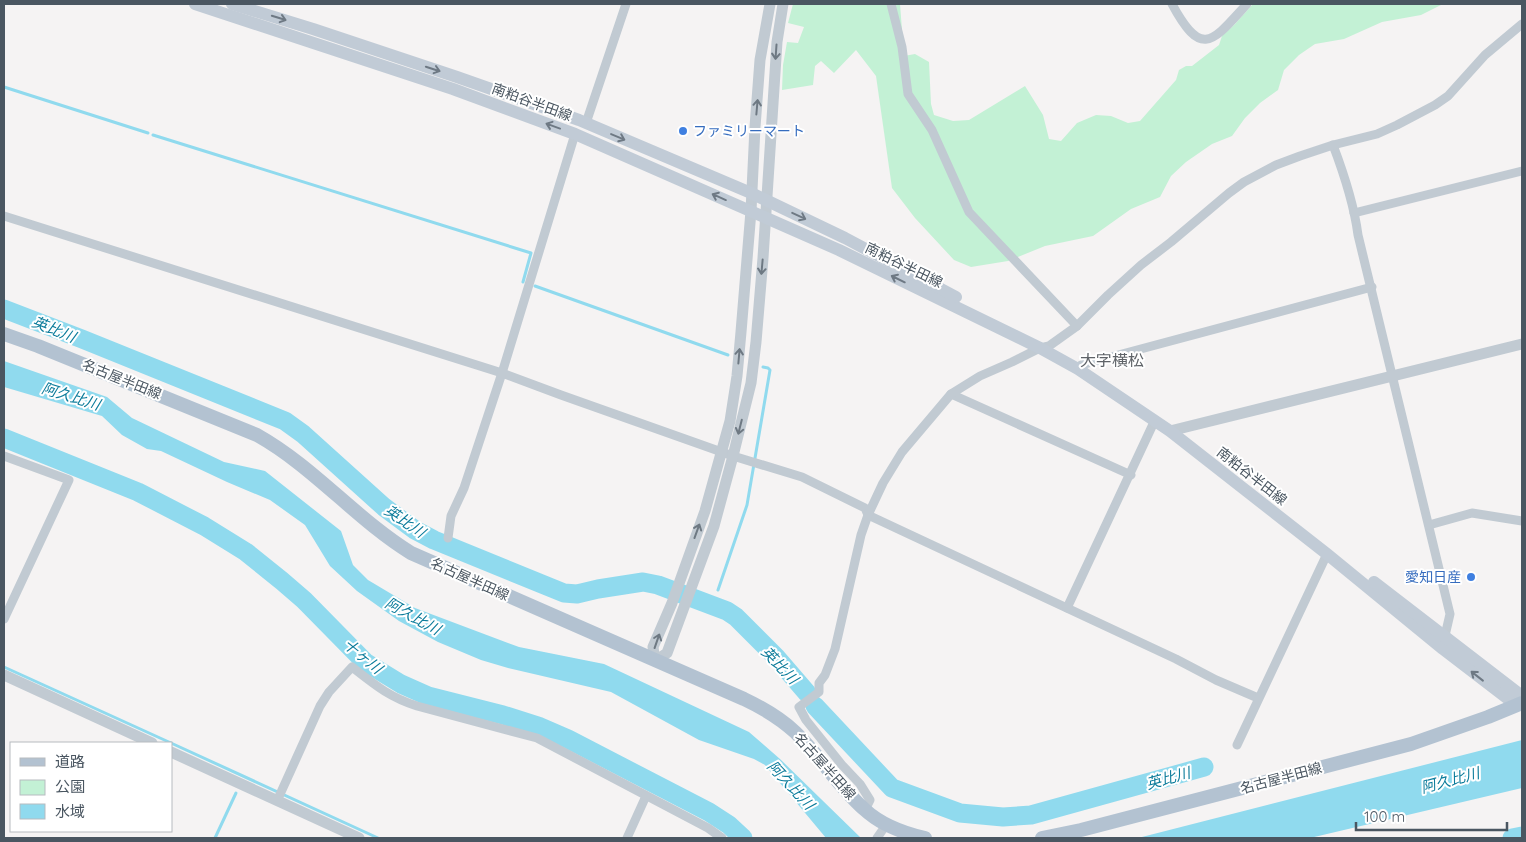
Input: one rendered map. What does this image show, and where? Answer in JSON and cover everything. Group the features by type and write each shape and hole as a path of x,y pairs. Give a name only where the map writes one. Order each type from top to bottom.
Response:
{"main road":[{"name":"南粕谷半田線","path":"195,4 452,89 575,134 848,254 1081,365 1174,430 1331,549 1444,643"},
{"name":"南粕谷半田線","path":"232,4 457,77 586,123 751,193 844,238 1045,347 1174,430 1327,554 1521,704"},
{"name":"名古屋半田線","path":"4,334 48,349 258,435 301,465 379,531 411,553 770,712 795,731 865,810 886,824 925,838"},
{"name":"名古屋半田線","path":"1042,838 1080,830 1411,744 1521,704"}],"street":[{"path":"586,123 626,4"},
{"path":"770,4 760,60 751,211 738,376 722,452 672,603 654,647 655,660 667,653 714,526 750,383 756,342 766,217 777,42 783,4"},
{"path":"891,4 902,47 908,94 932,130 969,212 1077,326"},
{"path":"1172,4 1188,30 1201,39 1207,40 1214,38 1247,4"},
{"path":"865,810 870,800 865,792 806,720 799,707 818,692 819,683 825,675 835,649 861,535 883,483 902,452 951,394 980,376 1045,347 1077,326 1141,265 1244,182 1276,165 1377,134 1435,105 1448,96 1485,54 1522,24"},
{"path":"448,538 451,516 464,488 502,373 575,134"},
{"path":"1333,146 1342,169 1354,213 1450,614 1444,643"},
{"path":"1354,213 1522,171"},
{"path":"4,216 502,373 733,456 802,477 865,508 868,515 1216,680 1258,698"},
{"path":"1081,365 1372,287"},
{"path":"1174,430 1522,344"},
{"path":"951,394 1131,475"},
{"path":"1067,608 1156,420"},
{"path":"4,456 68,480 4,619"},
{"path":"1429,525 1472,513 1522,521"},
{"path":"1237,745 1327,554"},
{"path":"277,801 320,706 352,667 398,700 537,738 708,828 722,838"},
{"path":"4,675 150,742"},
{"path":"172,752 359,838"},
{"path":"627,838 646,796"},
{"path":"877,838 886,824"}],"green space":[{"path":"793,4 900,4 904,56 915,54 929,62 931,104 934,115 953,121 969,120 1025,86 1043,115 1049,139 1061,141 1077,123 1096,115 1111,116 1128,123 1140,121 1176,80 1179,70 1186,66 1192,66 1219,45 1222,36 1253,4 1443,4 1421,15 1382,22 1344,39 1315,44 1299,55 1284,70 1278,90 1260,103 1245,118 1232,136 1212,144 1186,162 1171,176 1160,197 1131,209 1093,236 1045,246 1008,261 971,267 954,260 915,218 892,188 876,76 856,50 834,73 821,61 815,66 813,85 782,90 783,65 787,42 798,43 804,27 788,23"}],"water":[{"name":"阿久比川","path":"4,361 107,397 132,418 224,462 265,471 341,531 353,565 368,580 415,608 519,647 604,664 749,732 780,759 861,838 826,838 765,765 754,759 699,740 611,692 481,660 438,642 399,621 357,591 330,566 305,525 270,500 161,451 147,449 122,435 102,416 4,387"},
{"name":"阿久比川","path":"1522,740 1522,788 1310,838 1138,838"}],"waterway":[{"path":"4,87 148,133"},
{"path":"153,135 531,253 523,282"},
{"path":"535,286 728,355"},
{"name":"英比川","path":"4,309 285,421 303,434 384,507 415,530 434,540 564,593 577,594 643,582 658,585 727,611 736,617 776,657 807,693"},
{"path":"718,590 747,505 770,370 763,367"},
{"name":"十ヶ川","path":"4,438 138,492 204,526 246,552 304,600 365,662 401,684 428,696 538,726 568,739 709,812 729,825 743,838"},
{"path":"4,667 169,742"},
{"name":"英比川","path":"815,706 892,788 960,813 1003,817 1031,815 1204,767"},
{"path":"172,743 378,838"},
{"path":"215,838 236,793"},
{"name":"十ヶ川","path":"1512,838 1522,836"}],"place":[{"name":"ファミリーマート","path":"683,131"},
{"name":"愛知日産","path":"1471,577"}],"district":[{"name":"大字横松","path":"1112,360"}]}
